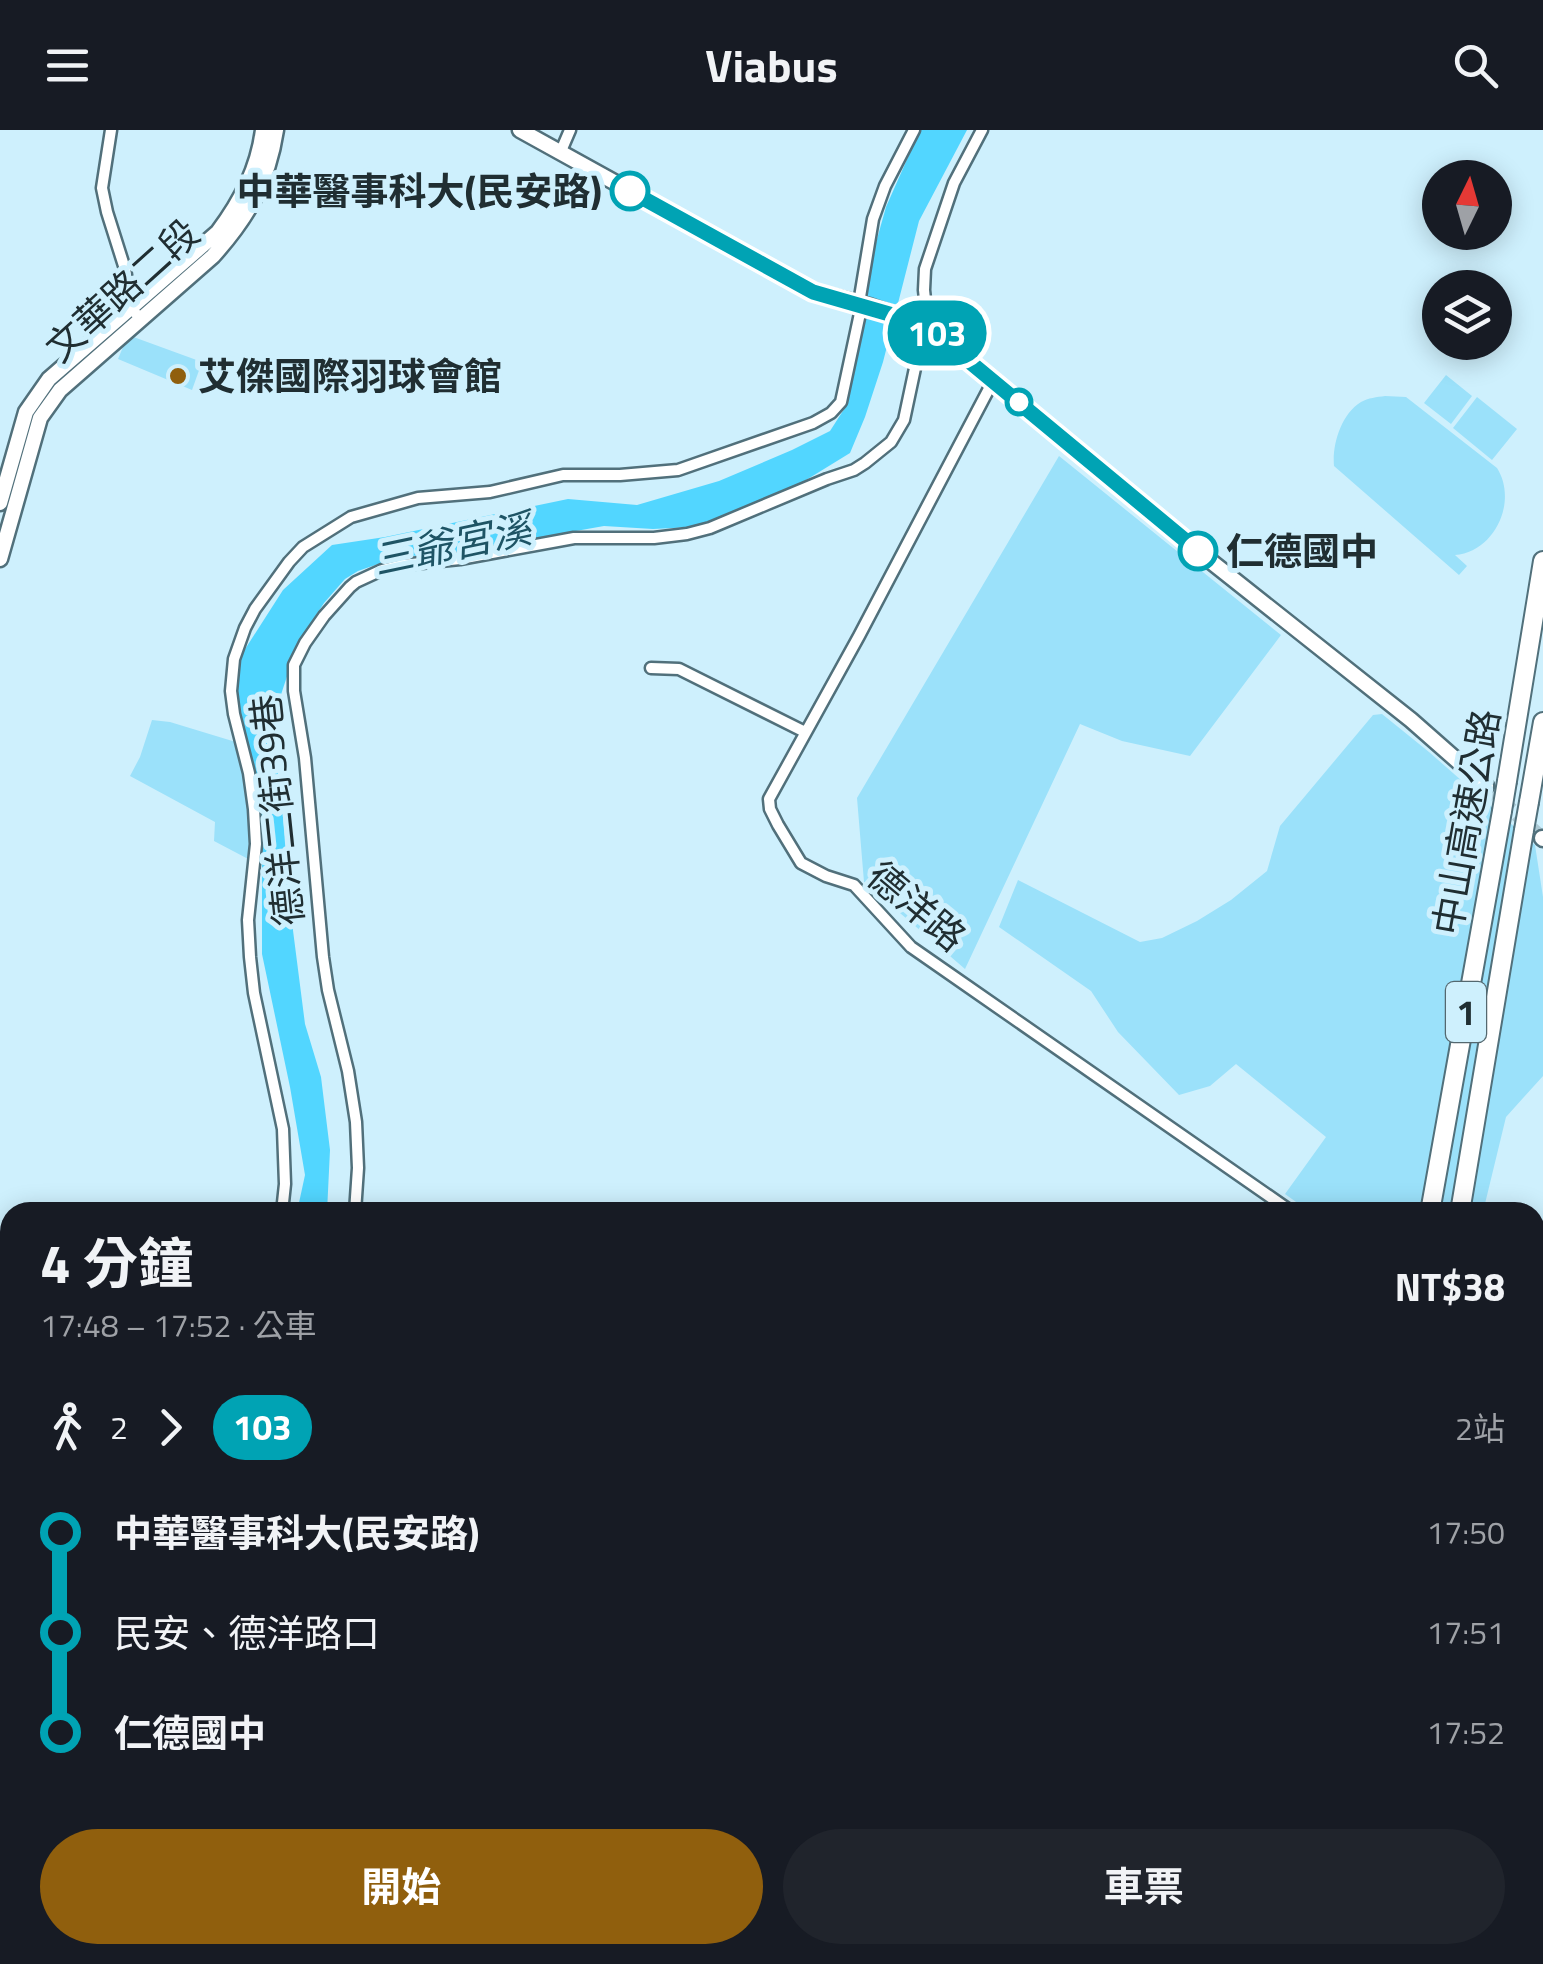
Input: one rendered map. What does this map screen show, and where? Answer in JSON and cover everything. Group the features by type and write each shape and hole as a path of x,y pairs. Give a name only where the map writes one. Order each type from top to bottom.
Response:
{"highway":[{"name":"中山高速公路","path":"1432,1202 1543,561"},
{"name":"中山高速公路","path":"1462,1202 1543,722"}],"street":[{"path":"112,130 102,188 136,313"},
{"name":"文華路二段","path":"0,558 40,418 60,390 218,232 254,170 263,130"},
{"name":"文華路二段","path":"0,503 26,412 49,379 213,256 246,216 262,184 276,130"},
{"path":"520,130 813,292 919,322 1411,720 1486,786"},
{"path":"561,151 570,130"},
{"path":"283,1202 283,1129 250,958 248,917 256,846 254,809 231,691 234,658 255,609 303,547 351,517 422,498 490,492 564,474 620,475 689,468 831,413 842,402 863,305 872,219 914,130"},
{"name":"德洋二街39巷","path":"356,1202 356,1122 323,957 306,772 294,691 294,664 305,643 336,601 356,582 374,573 402,565 460,559 574,538 687,534 854,470 891,442 904,420 920,340 919,322 926,309 924,290 931,252 954,182 982,130"},
{"name":"德洋路","path":"993,380 860,636 768,799 778,825 801,863 854,885 911,947 1278,1202"},
{"path":"651,668 679,669 805,732"}],"shaded area":[{"name":"艾傑國際羽球會館","path":"128,335 202,362 192,390 118,359"},
{"path":"1446,375 1472,396 1451,424 1424,403"},
{"path":"1406,397 1497,468 1503,481 1505,495 1499,523 1481,545 1455,555 1467,566 1459,575 1334,466 1336,440 1348,414 1364,401"},
{"path":"1477,397 1517,429 1492,460 1453,428"},
{"path":"1059,456 1281,635 1190,756 1122,741 1080,724 965,969 864,882 857,798"},
{"path":"1382,714 1535,845 1543,897 1543,1076 1506,1117 1485,1202 1296,1202 1285,1194 1326,1137 1236,1064 1210,1086 1179,1095 1118,1032 1091,991 999,927 1018,880 1140,942 1162,938 1197,921 1267,871 1280,826 1373,715"},
{"path":"152,720 239,743 247,775 252,861 214,841 215,822 130,776"}],"water":[{"name":"三爺宮溪","path":"920,130 967,130 919,221 883,362 850,453 785,493 693,527 604,526 384,562 345,579 298,643 270,728 281,792 305,1024 321,1077 330,1150 327,1202 299,1202 305,1175 262,954 262,866 254,786 237,701 240,657 283,590 332,545 568,499 637,505 719,481 830,431 848,403 870,264 886,207"}],"tunnel":[{"path":"1486,786 1542,838"}],"bus line":[{"name":"103","path":"630,191 813,292 924,324 1198,551"}],"place":[{"name":"中華醫事科大(民安路)","path":"630,191"},
{"name":"艾傑國際羽球會館","path":"178,376"},
{"name":"仁德國中","path":"1198,551"}]}
